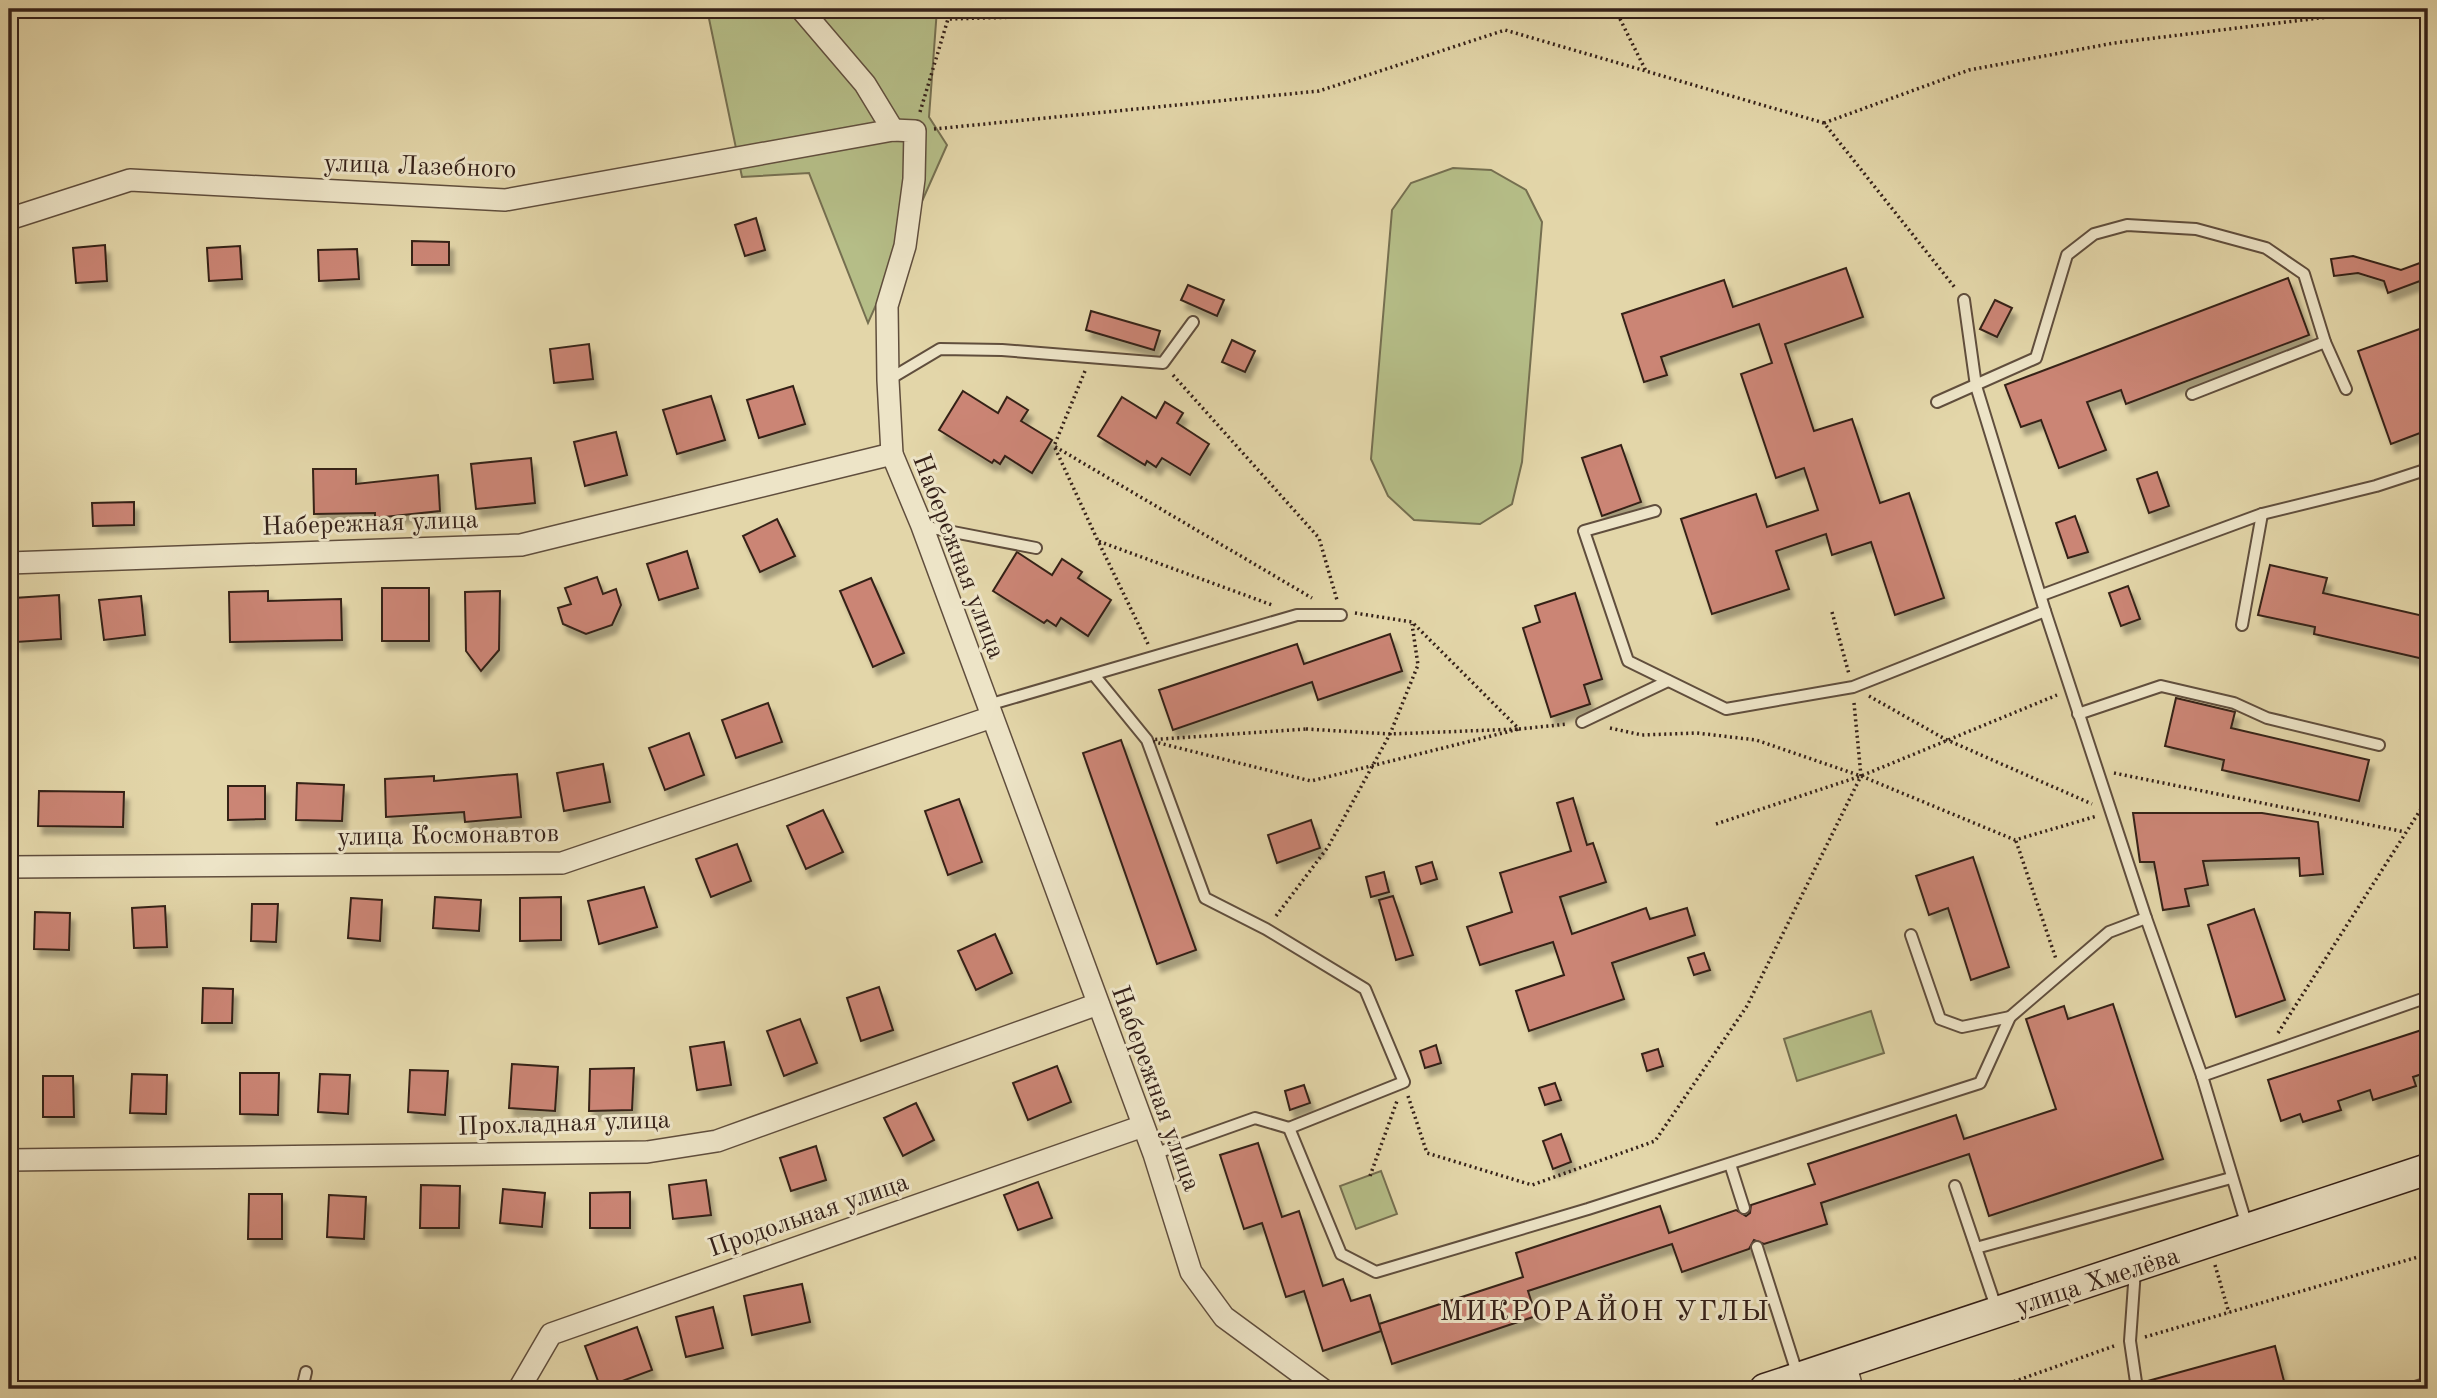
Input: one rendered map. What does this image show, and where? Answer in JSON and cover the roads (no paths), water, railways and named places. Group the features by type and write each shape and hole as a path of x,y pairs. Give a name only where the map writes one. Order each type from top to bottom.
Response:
{"main road":[{"name":"улица Хмелёва","path":"1765,1389 1798,1378 1848,1376 1997,1312 2428,1169"}],"street":[{"path":"801,9 904,130 914,179 905,246 887,306 892,454"},
{"name":"улица Лазебного","path":"9,219 130,180 505,200 904,130"},
{"name":"Набережная улица","path":"9,563 521,545 892,454 922,526 1154,1154 1191,1272 1224,1317 1322,1389"},
{"name":"улица Космонавтов","path":"9,867 562,863 990,711"},
{"name":"Прохладная улица","path":"9,1160 647,1152 718,1141 1098,1004"},
{"name":"Продольная улица","path":"519,1389 551,1334 1143,1126"}],"lane":[{"path":"1937,402 2036,358 2067,255 2094,234 2127,225 2196,229 2266,248 2304,274 2325,342 2346,389"},
{"path":"1964,300 1976,386 2078,714 2202,1076 2249,1230"},
{"path":"888,380 940,349 1002,349 1163,363 1193,322"},
{"path":"2192,394 2325,342"},
{"path":"2042,595 2262,514 2376,486 2428,469"},
{"path":"1654,511 1584,531 1628,661 1726,709 1853,687 2045,611"},
{"path":"2242,625 2262,514"},
{"path":"922,526 1036,548"},
{"path":"990,711 1094,675 1156,659 1297,615 1341,615"},
{"path":"1094,675 1147,740 1205,898 1266,929 1366,989 1404,1082 1289,1128 1255,1118 1154,1154"},
{"path":"1582,722 1668,681"},
{"path":"2078,714 2161,686 2234,703 2267,718 2379,745"},
{"path":"1289,1128 1341,1254 1377,1272 1730,1164 1980,1083 2010,1017 2060,971 2109,932 2146,918"},
{"path":"1911,935 1940,1019 1962,1027 2010,1017"},
{"path":"2202,1076 2428,997"},
{"path":"1379,1022 1392,1020"},
{"path":"1730,1164 1744,1208"},
{"path":"1976,1248 2231,1178"},
{"path":"1955,1186 1997,1312"},
{"path":"1756,1247 1798,1378"},
{"path":"2135,1268 2130,1341 2137,1389"},
{"path":"302,1389 306,1372"},
{"path":"2409,1389 2428,1383"}],"district":[{"name":"МИКРОРАЙОН УГЛЫ","path":"1605,1310"}]}
